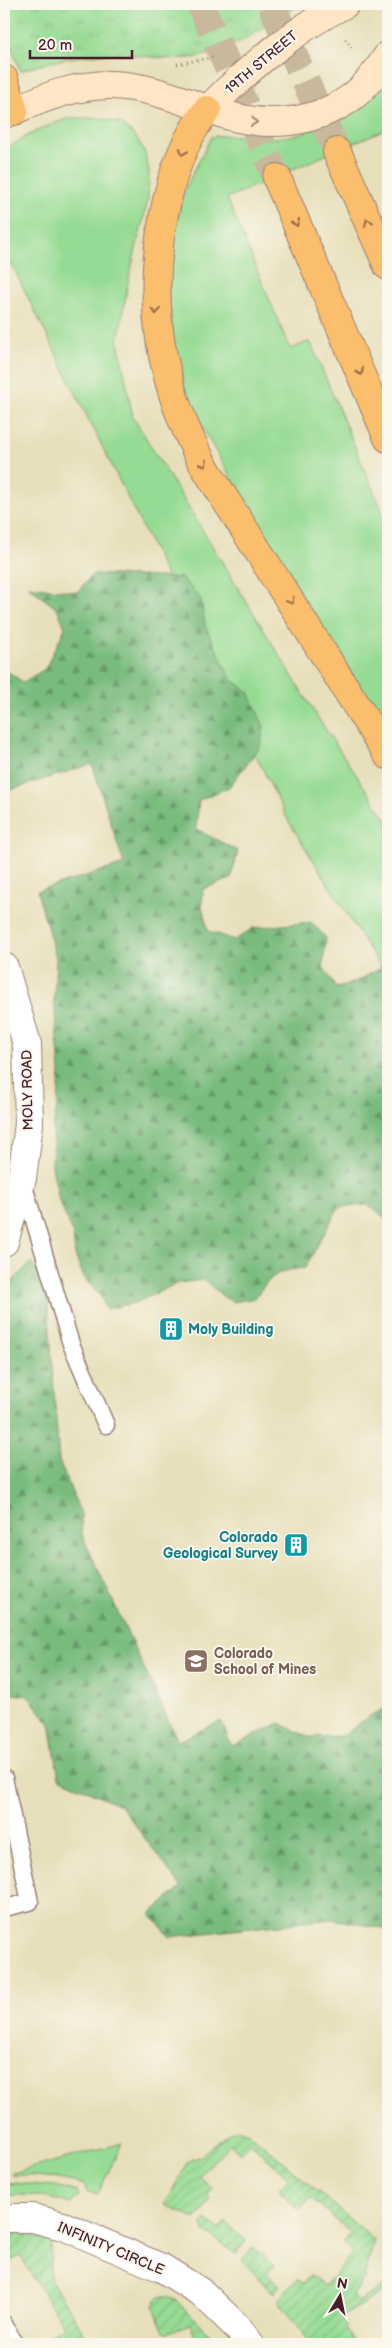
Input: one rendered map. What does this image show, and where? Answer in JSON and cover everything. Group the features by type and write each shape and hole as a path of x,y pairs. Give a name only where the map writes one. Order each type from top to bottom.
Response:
{"highway":[{"path":"4,79 9,112"},
{"path":"207,110 194,128 181,156 167,198 161,229 155,280 156,314 163,361 170,389 182,422 204,466 388,755"},
{"path":"337,152 388,266"},
{"path":"277,178 388,438"}],"main road":[{"name":"19TH STREET","path":"207,110 247,71 277,46 308,24 337,8"},
{"name":"19TH STREET","path":"9,112 69,90 104,85 135,88 162,94 207,110 251,122 272,124 330,111 361,90 384,62"}],"street":[{"name":"MOLY ROAD","path":"4,967 27,1044 29,1124 22,1178 4,1242"},
{"name":"INFINITY CIRCLE","path":"4,2218 33,2218 66,2227 162,2268 202,2293 236,2326 250,2344"}],"lane":[{"path":"22,1178 71,1344 106,1425"},
{"path":"4,1778 30,1902 4,1908"},
{"path":"4,2324 14,2343"}],"path":[{"path":"337,8 337,28 356,53 384,62"},
{"path":"169,63 206,60 222,55"}],"green space":[{"path":"4,4 300,4 234,45 204,55 179,59 119,54 97,55 64,60 20,71 4,25"},
{"path":"383,82 388,85 388,128 227,198 290,349 310,341 388,525 388,733 260,528 208,438 178,374 167,286 173,238 183,193 211,137 268,138 286,137 302,133 317,128 344,112"},
{"path":"70,118 99,118 121,123 136,137 144,150 149,171 148,200 129,277 118,341 133,417 318,718 388,822 388,979 289,822 7,255 4,256 4,151 19,140 52,124"},
{"path":"93,574 182,578 201,599 205,626 231,679 249,692 264,727 260,747 229,787 199,800 196,829 238,851 231,879 203,889 202,906 208,931 235,940 253,928 311,922 326,938 323,967 336,988 356,981 388,965 388,1220 368,1205 339,1207 305,1268 275,1275 255,1298 234,1302 225,1298 204,1280 178,1283 135,1303 106,1309 100,1296 84,1278 75,1255 73,1235 59,1201 52,1167 53,1128 58,1101 60,1072 54,1000 56,958 37,891 124,864 92,764 4,792 4,669 23,682 45,669 65,628 58,610 28,586 77,592"},
{"path":"31,1262 47,1288 59,1461 81,1514 82,1535 178,1741 221,1721 232,1746 280,1723 308,1737 343,1736 368,1717 388,1707 388,1929 332,1919 170,1937 150,1914 181,1887 120,1805 59,1778 50,1724 28,1696 4,1693 4,1304 12,1282"},
{"path":"237,2129 249,2133 259,2141 374,2240 364,2279 353,2295 358,2302 388,2283 388,2288 342,2317 347,2325 345,2327 355,2344 310,2344 278,2300 298,2278 303,2283 311,2275 325,2286 353,2252 343,2243 351,2233 311,2198 300,2210 278,2191 289,2178 250,2143 241,2153 230,2144 199,2176 213,2188 207,2196 211,2200 195,2219 165,2205 187,2162 201,2156 229,2133"},
{"path":"122,2143 98,2194 87,2192 84,2185 66,2180 40,2176 12,2175 12,2173"},
{"path":"15,2183 56,2186 77,2192 79,2196 71,2204 38,2196 4,2196 4,2185"},
{"path":"206,2219 219,2230 225,2222 246,2241 236,2254 204,2231 202,2225"},
{"path":"22,2234 51,2240 51,2280 80,2326 88,2344 35,2344 64,2326 20,2256 4,2265 4,2237"},
{"path":"253,2247 274,2265 267,2274 280,2285 273,2294 242,2260"},
{"path":"160,2297 176,2300 219,2344 199,2344 190,2324 167,2333 164,2332 154,2308 156,2300"}],"tunnel":[{"path":"200,4 277,178"},
{"path":"271,4 337,152"}],"place":[{"name":"Moly Building","path":"171,1329"},
{"name":"Colorado Geological Survey","path":"296,1545"},
{"name":"Colorado School of Mines","path":"196,1661"}]}
